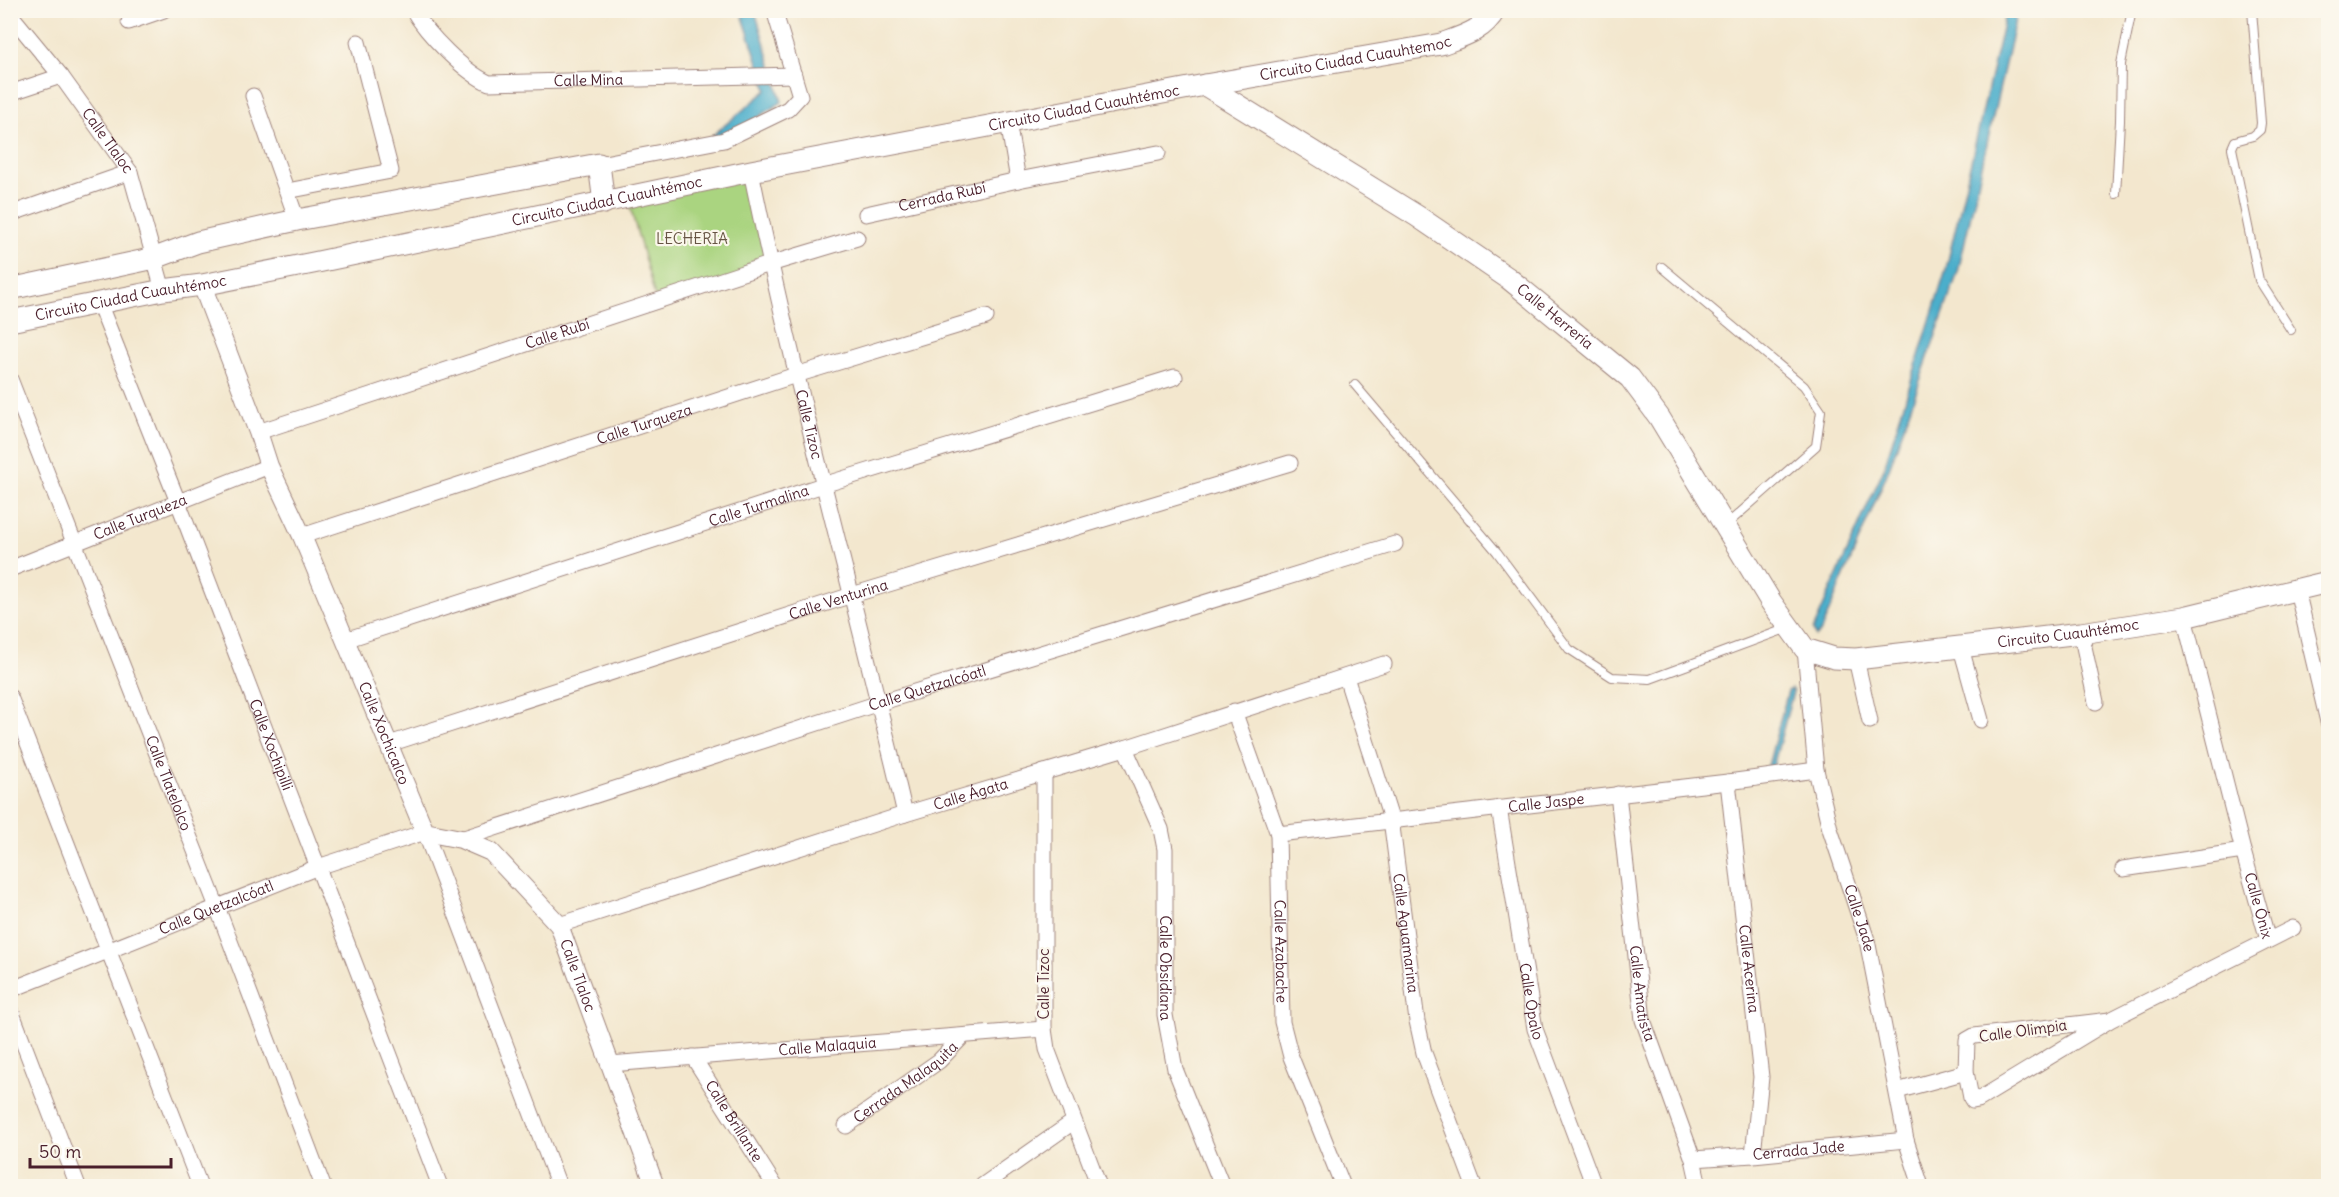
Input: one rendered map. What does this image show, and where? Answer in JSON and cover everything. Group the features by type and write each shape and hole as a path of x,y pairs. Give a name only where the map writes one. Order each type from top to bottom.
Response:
{"main road":[{"name":"Circuito Ciudad Cuauhtemoc","path":"1206,85 1441,44 1474,33 1490,19 1495,10"},
{"name":"Circuito Ciudad Cuauhtémoc","path":"10,321 163,290 202,285 751,171 1206,85"},
{"name":"Calle Herrería","path":"1206,85 1417,216 1508,278 1630,378 1659,417 1771,602 1805,649"},
{"path":"10,289 155,258 198,242 297,220 599,164 604,203"},
{"name":"Circuito Cuauhtémoc","path":"1805,649 1834,658 1856,658 2081,633 2184,617 2328,582"}],"street":[{"path":"129,22 164,10"},
{"name":"Calle Mina","path":"413,10 421,23 474,76 489,83 794,75"},
{"path":"599,164 724,140 788,109 800,96 774,10"},
{"name":"Calle Tlaloc","path":"10,14 61,76 130,172 163,290"},
{"path":"287,190 386,174 391,171 358,42"},
{"path":"10,93 61,76"},
{"path":"253,96 297,220"},
{"path":"1008,122 1018,180"},
{"name":"Cerrada Rubí","path":"866,214 1018,180 1158,153"},
{"name":"Calle Tizoc","path":"751,171 796,375 905,814"},
{"path":"10,214 130,172"},
{"name":"Calle Rubí","path":"258,432 770,264 857,238"},
{"name":"Calle Xochicalco","path":"202,285 269,466 302,536 425,832 559,1186"},
{"name":"Calle Xochipilli","path":"99,303 178,502 440,1186"},
{"name":"Calle Turqueza","path":"302,536 796,375 986,317"},
{"name":"Calle Turmalina","path":"345,640 823,484 1175,377"},
{"name":"Calle Tlatelolco","path":"10,379 218,907 323,1186"},
{"name":"Calle Venturina","path":"389,744 852,595 1290,463"},
{"name":"Calle Turqueza","path":"10,569 269,466"},
{"name":"Calle Quetzalcóatl","path":"461,838 879,703 1395,544"},
{"path":"2297,590 2328,722"},
{"name":"Calle Ónix","path":"1973,1101 2110,1020 2268,940 2184,617"},
{"path":"2081,633 2096,702"},
{"path":"1961,648 1982,720"},
{"name":"Calle Jade","path":"1805,649 1816,770 1830,829 1868,940 1906,1140 1921,1186"},
{"path":"1856,658 1870,721"},
{"name":"Calle Ágata","path":"559,925 905,814 1125,748 1384,664"},
{"name":"Calle Aguamarina","path":"1346,677 1391,819 1417,1021 1424,1053 1474,1186"},
{"path":"10,697 200,1186"},
{"name":"Calle Azabache","path":"1234,711 1278,834 1282,1022 1292,1057 1343,1186"},
{"name":"Calle Obsidiana","path":"1125,748 1161,829 1164,849 1165,1015 1175,1070 1222,1186"},
{"name":"Calle Jaspe","path":"1278,834 1816,770"},
{"name":"Calle Tizoc","path":"1044,772 1044,1029 1047,1049 1099,1186"},
{"name":"Calle Acerina","path":"1728,782 1761,1077 1753,1155"},
{"name":"Calle Amatista","path":"1618,794 1643,1020 1693,1159 1699,1186"},
{"name":"Calle Ópalo","path":"1499,808 1528,1001 1535,1029 1594,1186"},
{"name":"Calle Tlaloc","path":"425,832 461,838 491,852 559,925 655,1186"},
{"name":"Calle Quetzalcóatl","path":"10,990 318,867 425,832"},
{"path":"2123,868 2243,851"},
{"path":"2268,940 2293,928"},
{"path":"10,1008 78,1186"},
{"name":"Calle Olimpia","path":"1973,1101 1966,1071 1965,1046 1967,1040 1974,1036 2110,1020"},
{"name":"Calle Malaquia","path":"610,1064 1044,1029"},
{"name":"Cerrada Malaquita","path":"846,1126 939,1061 962,1037"},
{"name":"Calle Brillante","path":"693,1058 775,1186"},
{"path":"1897,1091 1966,1071"},
{"path":"982,1186 1073,1122"},
{"name":"Cerrada Jade","path":"1693,1159 1906,1140"}],"lane":[{"path":"2116,194 2121,64 2132,10"},
{"path":"2252,10 2260,130 2253,136 2235,141 2232,148 2259,280 2291,330"},
{"path":"1662,267 1804,386 1821,411 1816,446 1725,526"},
{"path":"1355,385 1497,552 1569,649 1612,676 1650,679 1790,627"}],"green space":[{"name":"LECHERIA","path":"749,177 771,266 657,304 628,199"}],"water":[{"path":"741,11 755,11 782,102 724,139 712,136 767,90"},
{"path":"2006,11 2017,11 1958,272 1889,469 1820,633 1815,636 1813,630 1884,468 1946,269"},
{"path":"1791,689 1793,692 1773,767 1769,769 1788,691"}]}
